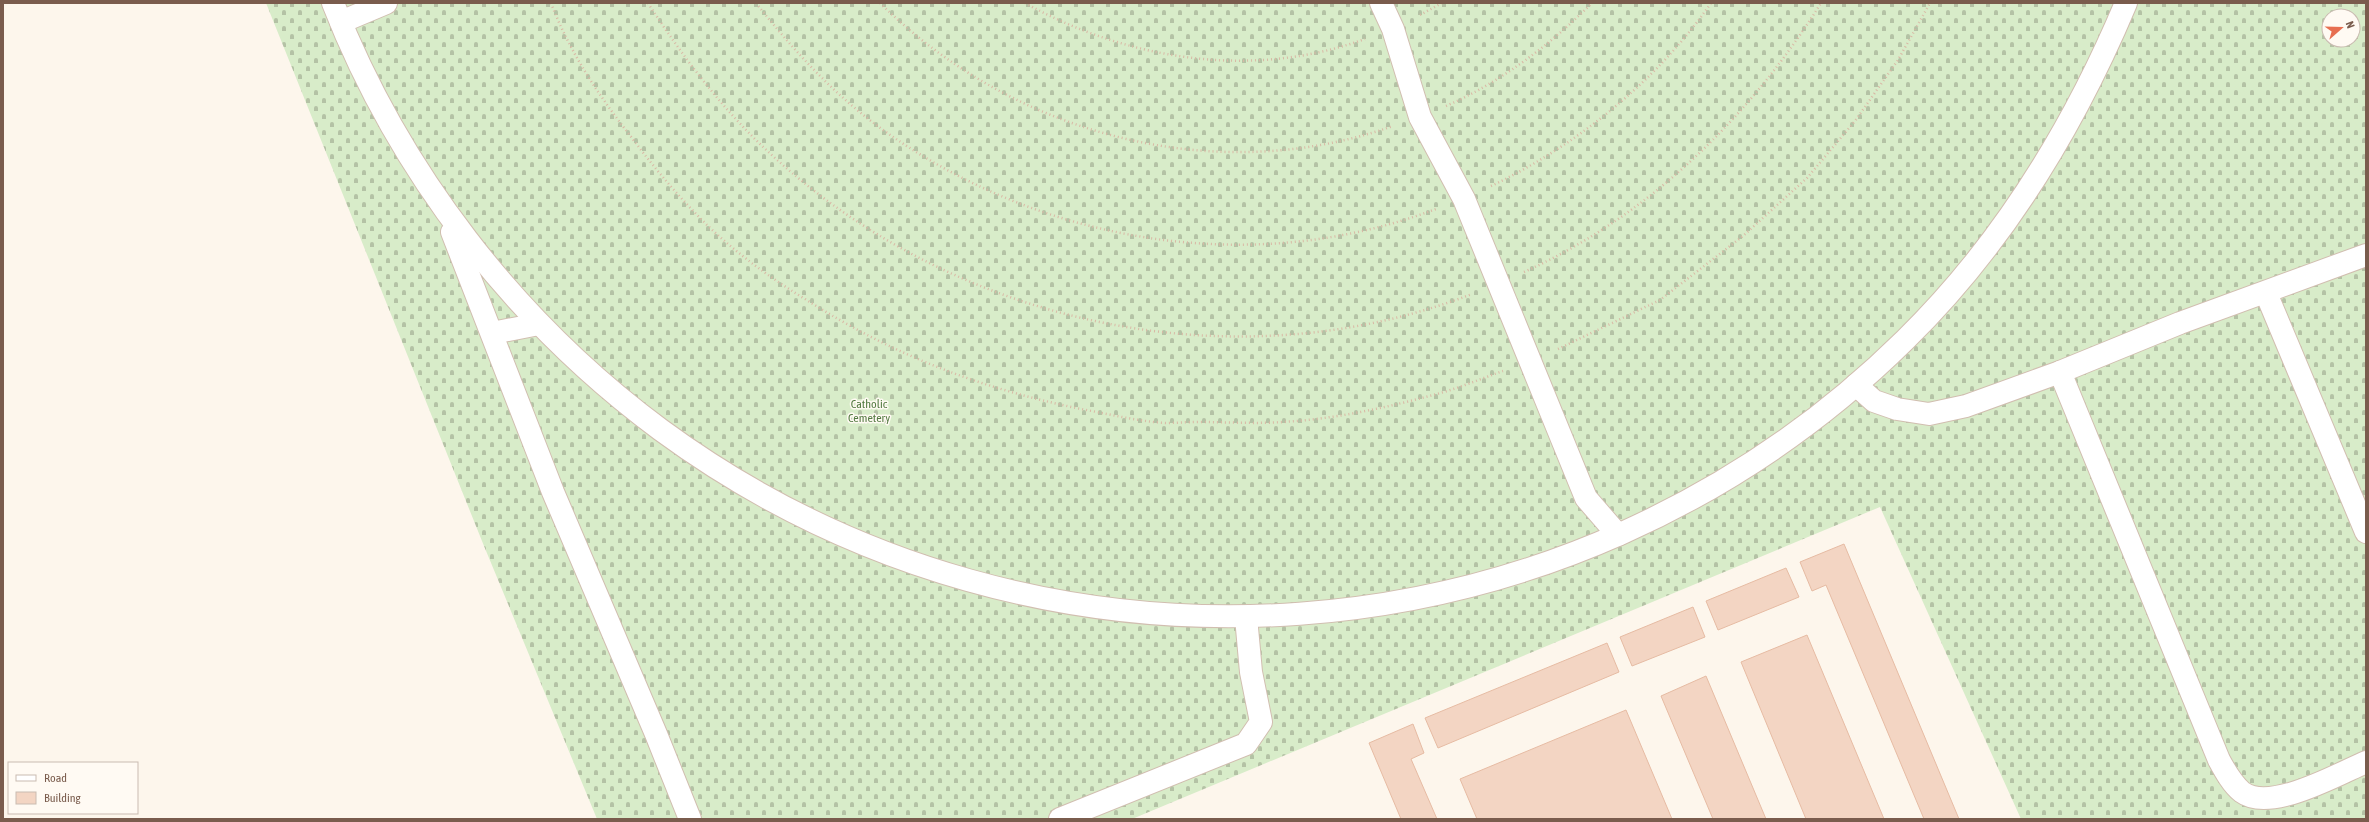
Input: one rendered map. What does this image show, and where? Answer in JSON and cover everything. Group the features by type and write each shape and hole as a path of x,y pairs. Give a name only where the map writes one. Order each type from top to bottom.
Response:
{"lane":[{"path":"386,3 337,13 373,91 402,144 439,202 486,265 539,324 586,370 637,412 690,451 764,496 862,544 924,567 986,586 1050,600 1115,610 1180,616 1246,617 1310,614 1373,607 1436,595 1498,579 1546,564 1618,535 1682,504 1743,469 1801,429 1856,385 1906,340 1952,291 1994,239 2016,208 2068,126 2099,66 2126,3"},
{"path":"1381,3 1393,28 1420,117 1464,199 1586,498 1618,535"},
{"path":"439,202 492,332 553,492 656,734 690,819"},
{"path":"1856,385 1874,401 1897,409 1929,414 1966,406 2060,372 2180,323 2266,293 2366,255"},
{"path":"2266,293 2366,532"},
{"path":"492,332 539,324"},
{"path":"2060,372 2219,760 2229,778 2242,792 2256,798 2275,798 2366,762"},
{"path":"1060,819 1246,744 1261,722 1252,672 1246,617"}],"path":[{"path":"551,3 572,51 604,102 672,189 706,224 760,270 840,322 882,345 959,376 1036,400 1126,418 1166,423 1200,422 1232,424 1284,422 1354,413 1435,395 1531,361 1606,327 1660,300 1743,236 1807,178 1837,144 1898,60 1930,3"},
{"path":"648,3 698,75 728,111 761,145 832,205 871,231 933,265 997,294 1041,309 1133,329 1179,335 1272,336 1365,325 1448,303 1499,284 1542,264 1606,227 1676,175 1701,153 1756,94 1782,63 1821,3"},
{"path":"756,3 782,36 814,70 848,102 885,132 924,158 965,181 1051,216 1097,229 1142,238 1189,244 1275,244 1329,238 1375,229 1420,216 1464,199 1504,180 1542,158 1579,134 1614,107 1678,45 1711,3"},
{"path":"880,3 932,50 999,92 1071,124 1148,144 1226,152 1298,148 1352,138 1420,117 1453,103 1516,67 1545,45 1592,3"},
{"path":"1025,3 1056,20 1096,37 1138,49 1195,58 1267,59 1310,54 1352,43 1393,28 1442,3"}],"green space":[{"name":"Catholic Cemetery","path":"266,3 2366,3 2366,819 2021,819 1880,507 1132,819 597,819 484,546"}],"building":[{"path":"1844,544 1959,819 1924,819 1826,585 1812,591 1800,562"},
{"path":"1786,568 1799,597 1718,630 1706,601"},
{"path":"1693,607 1705,637 1632,666 1620,637"},
{"path":"1807,635 1884,819 1806,819 1741,662"},
{"path":"1607,643 1619,672 1438,748 1425,718"},
{"path":"1706,676 1766,819 1713,819 1661,696"},
{"path":"1626,710 1672,819 1477,819 1460,779"},
{"path":"1413,724 1424,753 1411,759 1437,819 1401,819 1369,743"}]}
